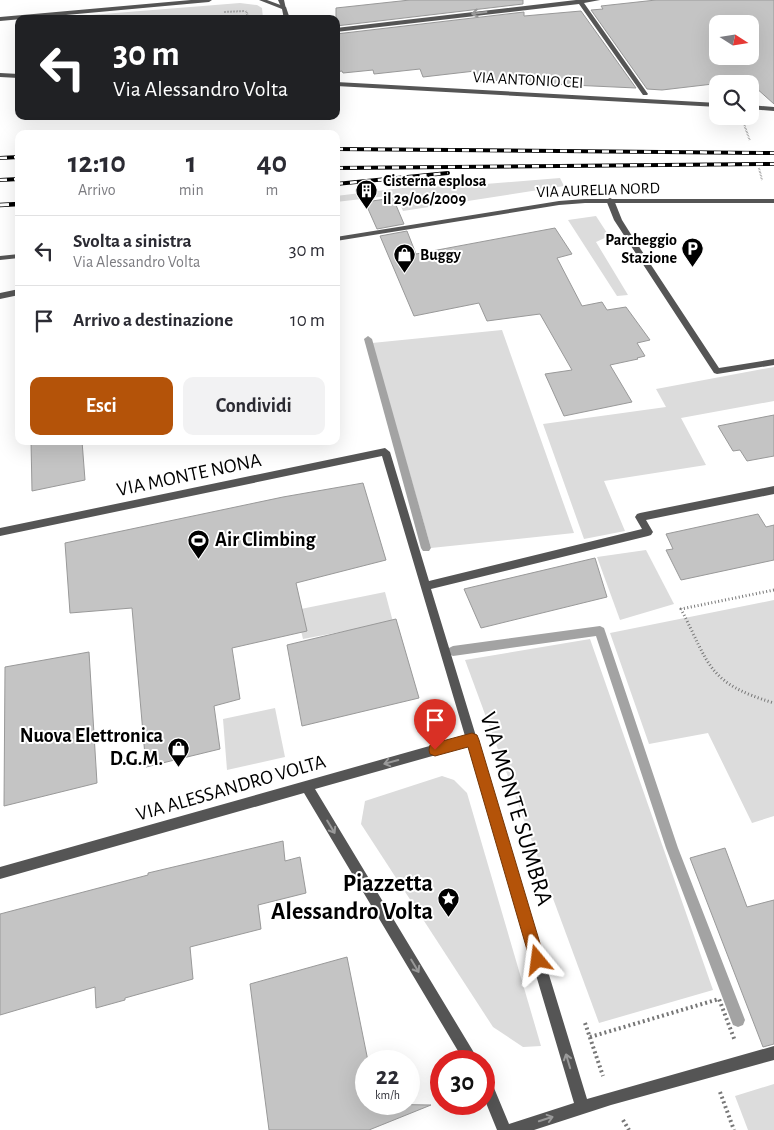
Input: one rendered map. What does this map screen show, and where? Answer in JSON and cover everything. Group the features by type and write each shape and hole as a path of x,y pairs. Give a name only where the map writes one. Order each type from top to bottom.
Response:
{"street":[{"path":"121,8 122,0"},
{"path":"44,15 209,0"},
{"path":"262,0 284,9"},
{"path":"281,0 286,15"},
{"path":"340,29 505,7 597,0"},
{"path":"579,1 644,94"},
{"path":"280,15 284,9"},
{"path":"0,19 15,18"},
{"path":"0,75 15,76"},
{"name":"VIA ANTONIO CEI","path":"340,84 709,105"},
{"path":"759,108 774,109"},
{"path":"610,200 618,220 628,236 717,371 774,362"},
{"name":"VIA AURELIA NORD","path":"340,238 538,205 610,200 774,201"},
{"path":"0,258 15,256"},
{"path":"0,296 15,293"},
{"name":"VIA MONTE NONA","path":"0,532 385,452"},
{"name":"VIA MONTE SUMBRA","path":"385,452 582,1107"},
{"path":"426,586 648,532 640,517 774,490"},
{"name":"VIA ALESSANDRO VOLTA","path":"0,873 306,785 472,740"},
{"path":"306,785 465,1050"},
{"path":"511,1130 582,1107 774,1053"},
{"path":"495,1108 504,1130"}],"path":[{"path":"774,590 681,609 709,666 726,683 746,695 774,703"},
{"path":"590,1037 719,999 743,1062"},
{"path":"711,1071 734,1130"}],"shaded area":[{"path":"240,3 257,5 262,8 263,15 90,15"},
{"path":"560,178 564,186 403,211 396,195 340,202 340,196 410,187 473,185"},
{"path":"596,216 609,236 596,242 628,295 617,296 568,220"},
{"path":"502,330 574,533 431,548 372,343"},
{"path":"774,367 774,401 681,418 706,465 604,481 625,531 584,539 543,424 666,407 656,389"},
{"path":"646,550 674,604 620,620 597,557"},
{"path":"385,592 393,622 303,639 296,610"},
{"path":"774,600 774,816 752,823 708,733 649,744 610,633"},
{"path":"590,639 713,990 599,1023 465,660"},
{"path":"275,708 285,757 227,770 223,719"},
{"path":"442,776 454,780 467,793 541,1046 523,1047 493,1027 361,824 365,801"},
{"path":"774,1084 774,1130 748,1130 735,1096"}],"building":[{"path":"410,0 523,0 523,4 340,26 340,15 336,15 336,8"},
{"path":"656,0 774,0 774,104 759,91 759,75 709,75 709,84 662,90 647,89 591,10 603,9 601,6"},
{"path":"581,11 636,88 528,83 526,79 480,81 475,71 423,77 420,69 374,74 373,70 343,73 340,71 340,34 524,12 524,16"},
{"path":"393,198 404,224 377,229 365,202"},
{"path":"555,228 572,254 557,258 582,306 602,302 607,310 626,307 650,340 637,343 645,356 610,365 632,402 564,416 545,374 572,370 540,314 487,321 479,303 414,316 380,236 407,231 416,254"},
{"path":"774,415 774,456 747,461 740,450 733,451 718,426"},
{"path":"31,445 82,445 85,480 32,491"},
{"path":"363,483 386,560 296,583 307,631 232,648 240,699 214,706 220,749 146,767 132,608 70,613 65,543 283,497"},
{"path":"758,514 766,527 774,525 774,560 681,580 666,550 673,549 666,534"},
{"path":"595,558 607,597 481,628 464,589"},
{"path":"396,619 419,698 302,726 287,645"},
{"path":"89,652 97,783 4,806 5,667"},
{"path":"283,841 285,861 300,857 306,893 258,905 261,929 190,947 193,979 96,1008 95,987 0,1015 0,914 148,875 148,873"},
{"path":"725,848 747,907 774,900 774,1044 763,1047 690,858"},
{"path":"347,957 366,1050 355,1050 355,1115 406,1115 369,1130 269,1130 250,984"},
{"path":"420,1105 430,1105 420,1109"}],"waterway":[{"path":"368,339 426,548"},
{"path":"453,651 600,631 672,848 738,1020"}],"railway":[{"path":"340,149 774,153"},
{"path":"0,158 15,157"},
{"path":"340,168 774,164"},
{"path":"340,184 448,173"},
{"path":"0,180 15,179"},
{"path":"0,205 15,204"}],"place":[{"name":"Cisterna esplosa il 29/06/2009","path":"367,209"},
{"name":"Parcheggio Stazione","path":"693,268"},
{"name":"Buggy","path":"404,274"},
{"name":"Air Climbing","path":"199,559"},
{"name":"Nuova Elettronica D.G.M.","path":"179,767"},
{"name":"Piazzetta Alessandro Volta","path":"449,917"}],"route":[{"path":"435,750 472,740 538,960"}]}
